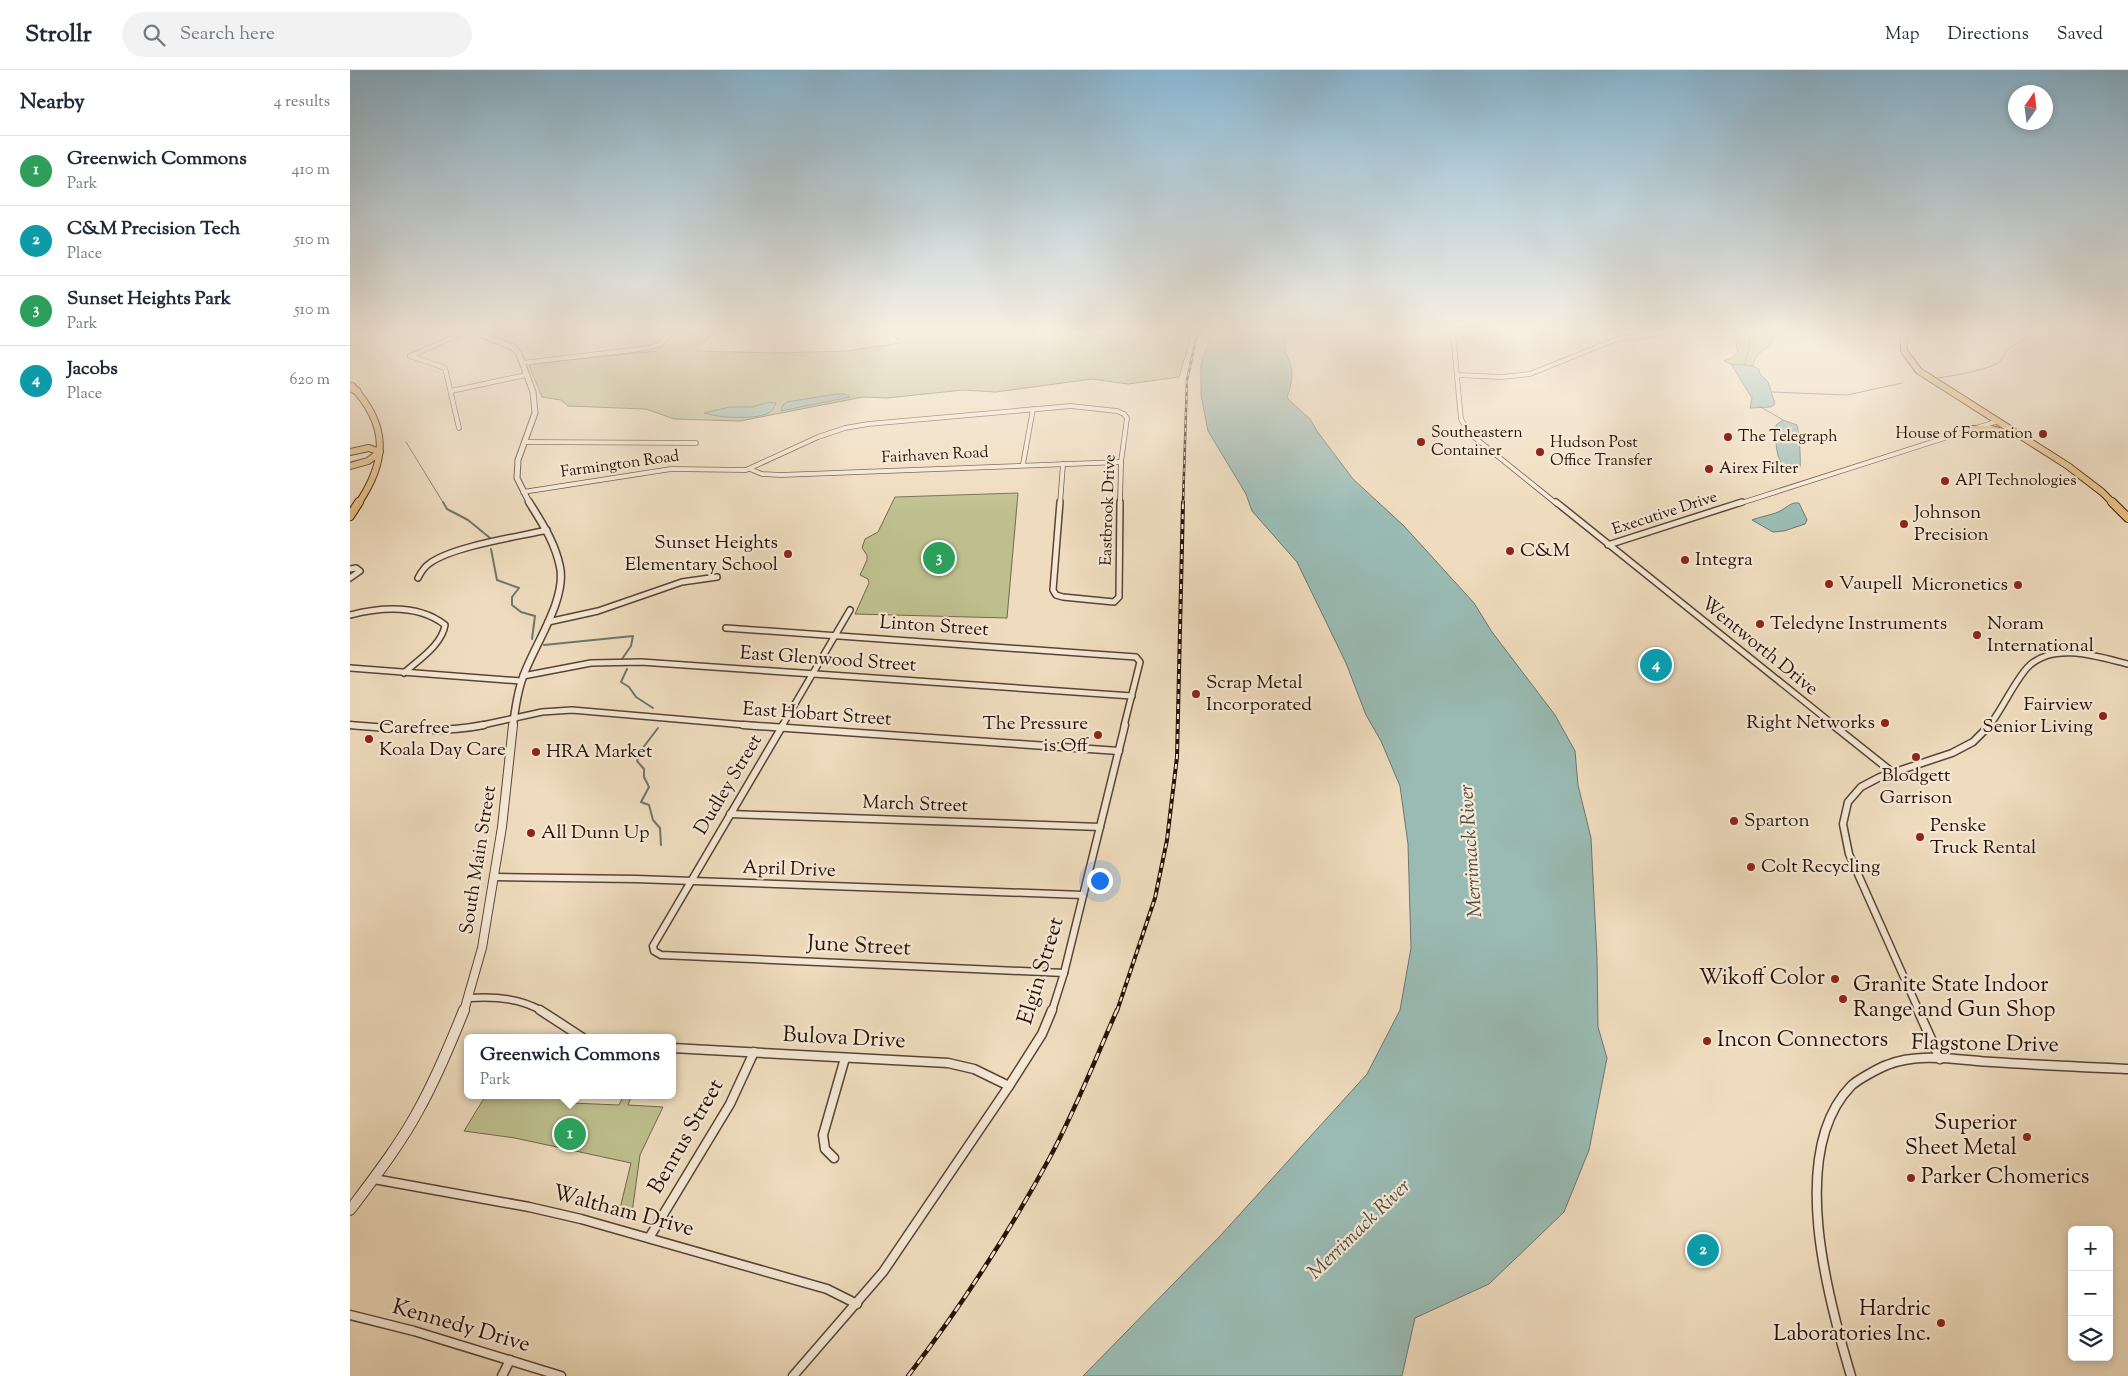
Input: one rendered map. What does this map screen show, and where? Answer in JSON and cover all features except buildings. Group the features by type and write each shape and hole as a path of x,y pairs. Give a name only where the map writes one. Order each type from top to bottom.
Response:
{"main road":[{"path":"350,516 369,486 380,452 380,434 377,420 369,405 356,391"},
{"path":"1949,391 2028,440 2090,482 2128,518"},
{"path":"1971,429 1996,430 2028,440"},
{"path":"350,452 369,448 380,452"},
{"path":"350,466 368,461 380,452"}],"street":[{"path":"451,391 459,428"},
{"name":"South Main Street","path":"350,1210 404,1136 432,1086 451,1046 469,998 482,948 507,796 513,717 522,679 558,595 561,569 558,554 547,530 518,483 516,472 518,460 533,420 535,402 531,391"},
{"name":"Executive Drive","path":"1459,391 1461,419 1469,434 1608,545 1998,421"},
{"name":"Farmington Road","path":"523,492 671,469 736,471 750,469 818,437 856,425 1076,406 1117,411 1124,414 1127,418"},
{"path":"1023,464 1033,409"},
{"name":"Eastbrook Drive","path":"1063,464 1053,590 1063,598 1114,602 1119,597 1121,462 1127,418"},
{"path":"525,442 696,443"},
{"name":"Fairhaven Road","path":"750,469 762,474 782,475 1023,464 1121,462"},
{"path":"418,578 430,563 446,554 547,530"},
{"name":"Wentworth Drive","path":"1608,545 1892,772"},
{"path":"350,569 360,571 350,578"},
{"path":"548,622 613,606 676,583 717,577"},
{"path":"350,615 374,609 396,609 428,615 445,625 444,632 439,639 404,673"},
{"name":"Dudley Street","path":"654,951 653,946 689,882 850,610"},
{"name":"Linton Street","path":"726,628 1128,656 1139,659"},
{"path":"1940,1059 1844,840 1842,820 1849,798 1862,786 1892,772 1955,752 1974,740 1995,718 2030,665 2038,660 2054,655 2074,654 2128,664"},
{"name":"Elgin Street","path":"793,1376 883,1272 1042,1034 1064,973 1140,665 1139,659"},
{"name":"East Glenwood Street","path":"350,668 404,673 522,679 604,662 665,663 1132,696"},
{"name":"East Hobart Street","path":"350,725 439,731 469,728 542,712 572,710 781,728 1119,751"},
{"name":"March Street","path":"730,814 1100,827"},
{"name":"April Drive","path":"495,877 571,877 1083,895"},
{"name":"June Street","path":"654,951 661,955 1064,973"},
{"path":"469,998 492,996 523,1002 543,1012 575,1034"},
{"name":"Bulova Drive","path":"676,1048 948,1063 974,1069 1009,1086"},
{"name":"Benrus Street","path":"649,1238 730,1104 754,1052"},
{"path":"834,1158 825,1149 823,1135 846,1058"},
{"name":"Flagstone Drive","path":"1851,1376 1837,1328 1820,1241 1817,1194 1818,1160 1821,1140 1826,1122 1844,1093 1871,1071 1906,1060 1940,1059 2128,1069"},
{"name":"Waltham Drive","path":"374,1179 528,1207 649,1238 827,1289 857,1304"},
{"name":"Kennedy Drive","path":"350,1315 414,1331 561,1376"},
{"path":"502,1376 510,1360"}],"green space":[{"path":"539,391 954,391 887,398 863,397 740,421 674,419 646,409 568,406 561,400 542,397"},
{"path":"1018,493 1007,618 855,614 869,583 868,579 860,575 867,560 867,555 862,548 865,539 878,532 895,497"},
{"path":"484,1099 562,1099 571,1103 619,1105 622,1099 630,1099 628,1105 663,1107 640,1155 631,1220 618,1217 631,1163 515,1138 464,1131"}],"water":[{"name":"Merrimack River","path":"1201,391 1289,391 1287,397 1289,400 1310,419 1353,479 1404,526 1474,603 1492,632 1555,715 1575,751 1578,785 1591,838 1597,958 1598,1027 1607,1058 1589,1150 1564,1212 1489,1284 1415,1318 1402,1376 1083,1376 1221,1235 1367,1074 1400,1010 1411,948 1408,844 1400,786 1381,741 1366,715 1346,663 1297,562 1252,511 1246,494 1208,431"},
{"path":"1748,391 1771,391 1775,404 1771,407 1750,408 1752,398"},
{"path":"846,394 850,397 781,411 783,405 787,402"},
{"path":"769,402 776,403 772,411 755,417 728,417 704,413 730,407 752,407"},
{"path":"1783,420 1797,425 1798,433 1800,467 1789,471 1781,462 1777,450 1776,425"},
{"path":"1794,503 1799,503 1807,520 1805,524 1784,531 1773,532 1752,520 1778,512"}],"waterway":[{"path":"1772,392 1847,395 1866,391"},
{"path":"1759,406 1783,420"},
{"path":"406,442 444,504"},
{"path":"443,502 447,509 468,520 490,538"},
{"path":"491,549 497,580 519,588 512,597 512,605 521,612 535,616 532,639"},
{"path":"544,645 633,636 631,646 622,659"},
{"path":"627,669 621,682 629,687 636,697 653,708"},
{"path":"658,728 639,753 637,761 644,769 644,777 649,787 641,802 649,805 653,820 660,828 661,845"}],"railway":[{"path":"1183,504 1187,391"},
{"path":"1117,1011 1155,898 1167,840 1177,757 1183,502"},
{"path":"908,1376 965,1297 1000,1243 1049,1159 1068,1122 1117,1010"}],"place":[{"name":"House of Formation","path":"2043,434"},
{"name":"The Telegraph","path":"1728,437"},
{"name":"Southeastern Container","path":"1421,442"},
{"name":"Hudson Post Office Transfer","path":"1540,452"},
{"name":"Airex Filter","path":"1709,469"},
{"name":"API Technologies","path":"1945,481"},
{"name":"Johnson Precision","path":"1904,524"},
{"name":"C&M","path":"1510,551"},
{"name":"Sunset Heights Elementary School","path":"788,554"},
{"name":"Sunset Heights Park","path":"939,558"},
{"name":"Integra","path":"1685,560"},
{"name":"Vaupell","path":"1829,584"},
{"name":"Micronetics","path":"2018,585"},
{"name":"Teledyne Instruments","path":"1760,624"},
{"name":"Noram International","path":"1977,635"},
{"name":"Jacobs","path":"1656,665"},
{"name":"Scrap Metal Incorporated","path":"1196,694"},
{"name":"Fairview Senior Living","path":"2103,716"},
{"name":"Right Networks","path":"1885,723"},
{"name":"The Pressure is Off","path":"1098,735"},
{"name":"Carefree Koala Day Care","path":"369,739"},
{"name":"HRA Market","path":"536,752"},
{"name":"Blodgett Garrison","path":"1916,757"},
{"name":"Sparton","path":"1734,821"},
{"name":"All Dunn Up","path":"531,833"},
{"name":"Penske Truck Rental","path":"1920,837"},
{"name":"Colt Recycling","path":"1751,867"},
{"name":"Wikoff Color","path":"1835,979"},
{"name":"Granite State Indoor Range and Gun Shop","path":"1843,999"},
{"name":"Incon Connectors","path":"1707,1041"},
{"name":"Greenwich Commons","path":"570,1134"},
{"name":"Superior Sheet Metal","path":"2027,1137"},
{"name":"Parker Chomerics","path":"1911,1178"},
{"name":"C&M Precision Tech","path":"1703,1250"},
{"name":"Hardric Laboratories Inc.","path":"1941,1323"}]}
